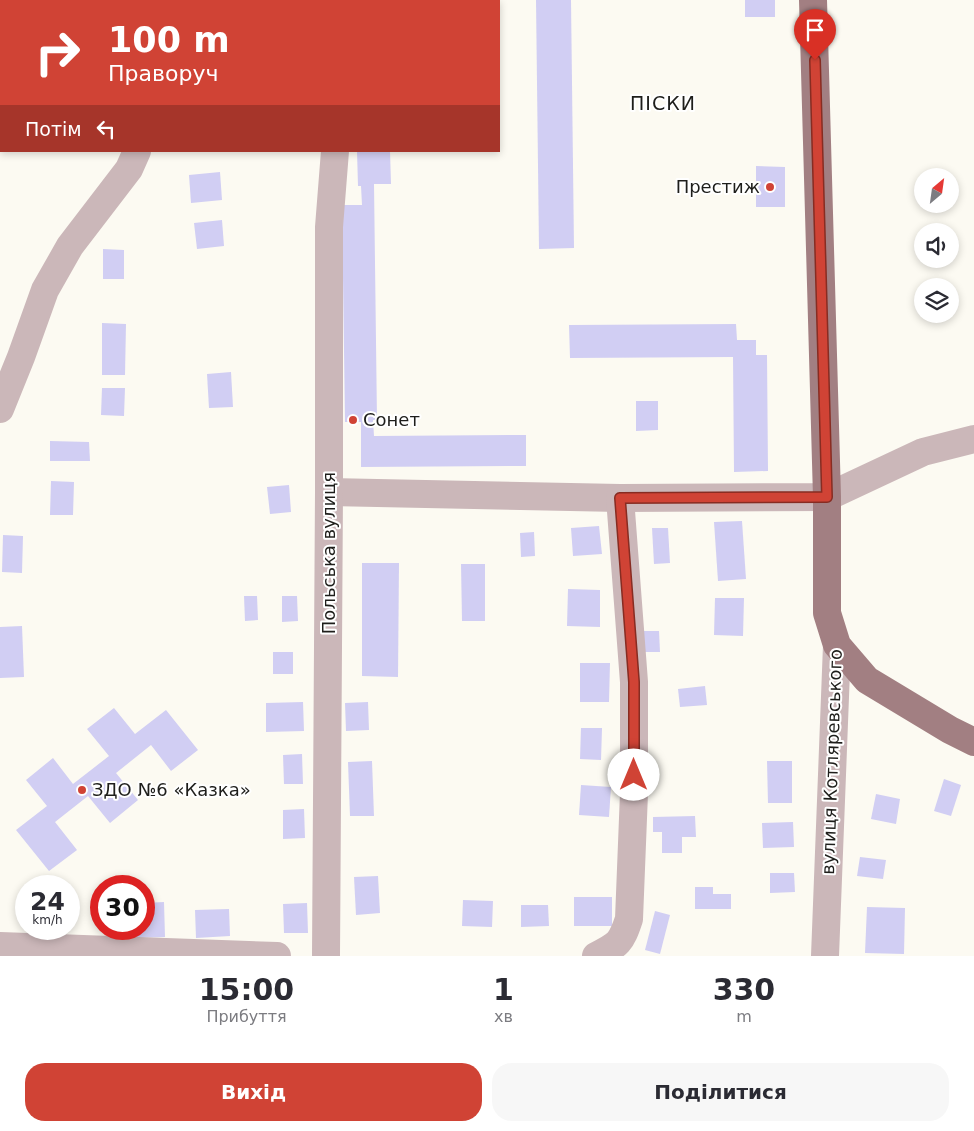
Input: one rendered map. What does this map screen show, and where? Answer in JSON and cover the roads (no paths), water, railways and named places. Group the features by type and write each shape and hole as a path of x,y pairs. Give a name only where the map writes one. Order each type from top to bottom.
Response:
{"main road":[{"name":"вулиця Котляревського","path":"813,0 827,497 827,614 837,645"},
{"path":"837,645 867,680 950,730 974,742"}],"street":[{"path":"0,409 11,353 70,246 129,169 137,152"},
{"name":"Польська вулиця","path":"326,956 330,492 329,227 335,152"},
{"path":"330,492 620,498 827,497 923,452 974,439"},
{"path":"596,956 613,947 623,938 629,919 634,794 634,682 620,498"},
{"name":"вулиця Котляревського","path":"825,956 837,645"},
{"path":"0,946 276,956"}],"place":[{"name":"Престиж","path":"770,187"},
{"name":"Сонет","path":"353,420"},
{"name":"ЗДО №6 «Казка»","path":"82,790"}],"district":[{"name":"ПІСКИ","path":"663,103"}]}
